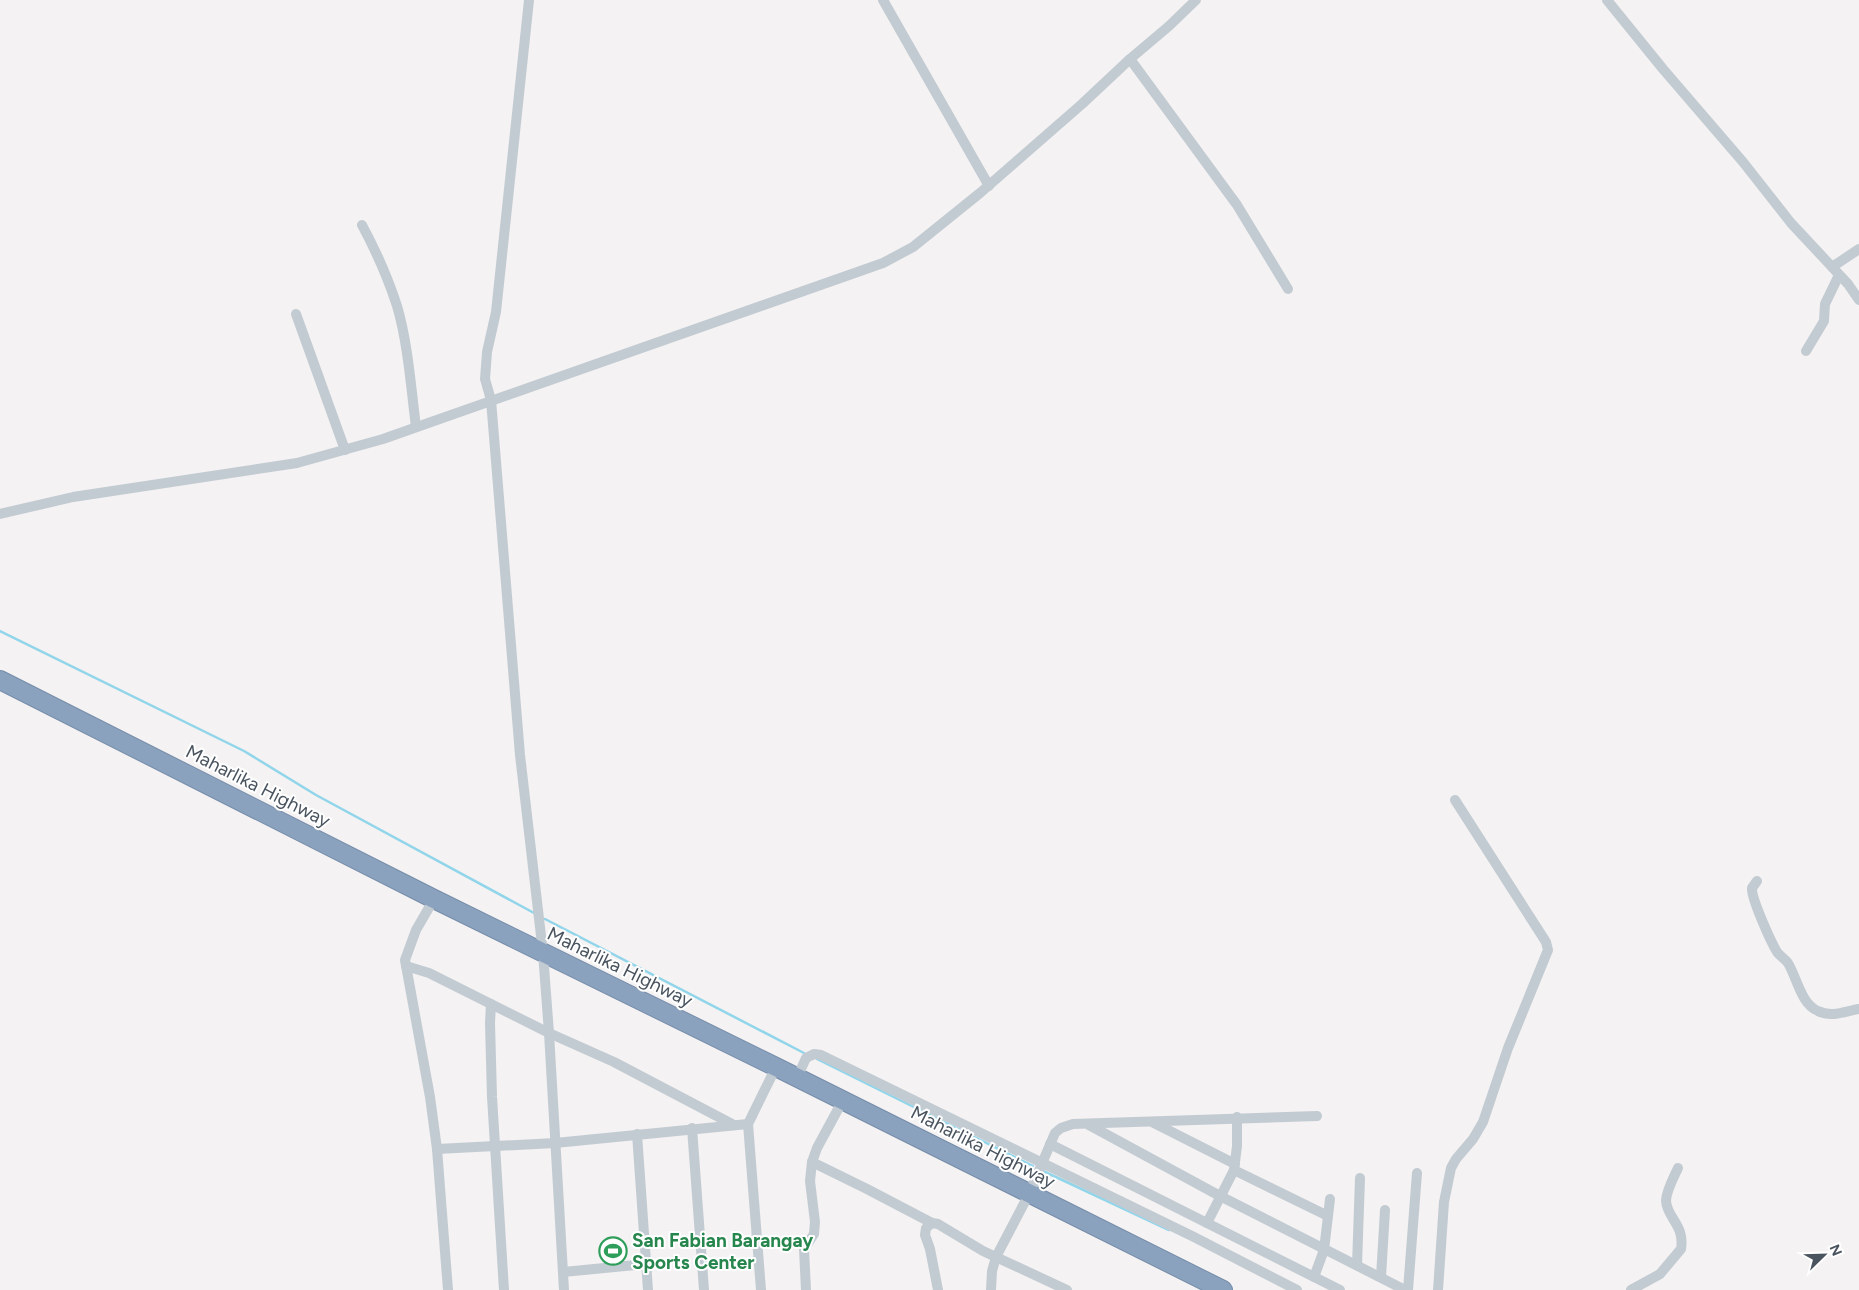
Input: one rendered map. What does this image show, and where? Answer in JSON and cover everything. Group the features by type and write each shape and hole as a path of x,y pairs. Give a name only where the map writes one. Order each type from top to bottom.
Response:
{"highway":[{"name":"Maharlika Highway","path":"0,680 434,899 1223,1290"}],"street":[{"path":"529,0 496,312 487,352 485,379 491,400 520,754 543,953 564,1290"},
{"path":"883,0 988,186"},
{"path":"0,514 73,497 297,463 346,450 883,263 913,247 988,186 1082,104 1130,59 1170,26 1196,0"},
{"path":"1607,0 1743,162 1791,223 1836,271 1859,300"},
{"path":"1130,59 1237,205 1288,289"},
{"path":"362,224 378,258 397,308 404,340 416,427"},
{"path":"1806,351 1824,321 1825,304 1836,271 1859,249"},
{"path":"296,314 346,450"},
{"path":"1438,1290 1444,1202 1451,1168 1483,1122 1508,1048 1548,950 1546,942 1455,800"},
{"path":"1757,881 1752,888 1754,901 1776,949 1788,964 1810,1005 1817,1011 1829,1015 1859,1009"},
{"path":"434,899 407,950 405,960 430,1097 437,1149 448,1290"},
{"path":"406,966 429,973 549,1033 642,1076 732,1124"},
{"path":"491,1004 490,1056 504,1290"},
{"path":"797,1078 806,1058 814,1054 821,1055 1298,1290"},
{"path":"761,1290 748,1124 776,1067"},
{"path":"806,1290 804,1249 814,1234 815,1222 810,1181 812,1162 817,1148 842,1100"},
{"path":"991,1290 992,1271 996,1257 1029,1194 1055,1133 1061,1128 1073,1124 1317,1116"},
{"path":"1207,1223 1234,1167 1237,1118"},
{"path":"1152,1122 1328,1216"},
{"path":"437,1149 555,1143 732,1124 748,1124"},
{"path":"1086,1124 1324,1250 1406,1290 1417,1173"},
{"path":"692,1128 704,1290"},
{"path":"637,1134 648,1290"},
{"path":"1050,1144 1340,1290"},
{"path":"812,1162 932,1224 938,1224 996,1257 1067,1290"},
{"path":"1631,1290 1660,1274 1682,1249 1679,1226 1670,1214 1666,1202 1678,1168"},
{"path":"1357,1266 1360,1178"},
{"path":"1314,1276 1324,1250 1330,1199"},
{"path":"1381,1277 1385,1210"},
{"path":"932,1224 926,1228 925,1234 938,1290"},
{"path":"563,1272 646,1264"}],"waterway":[{"path":"0,631 244,751 316,795 534,913"},
{"path":"545,919 804,1053"},
{"path":"817,1059 1033,1166"},
{"path":"1043,1171 1169,1230"}],"place":[{"name":"San Fabian Barangay Sports Center","path":"613,1251"}]}
